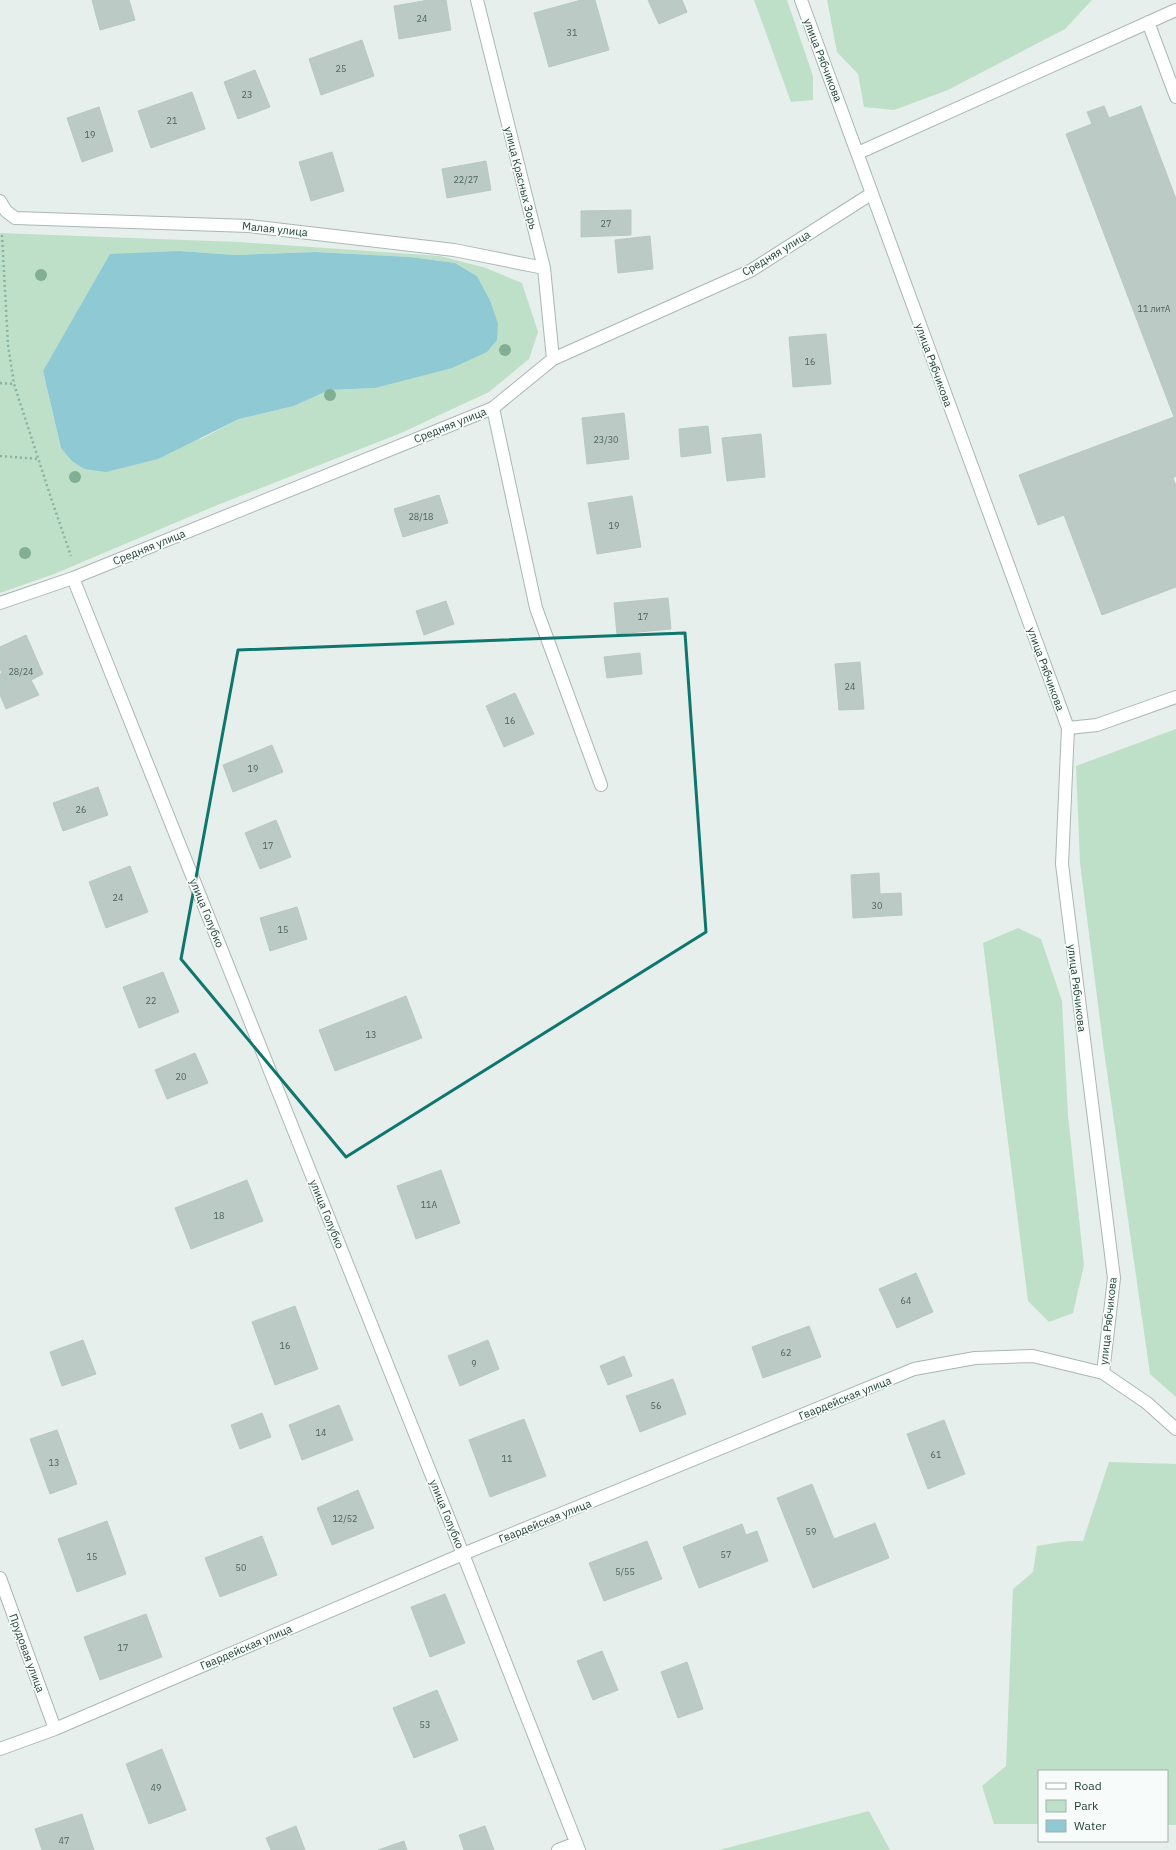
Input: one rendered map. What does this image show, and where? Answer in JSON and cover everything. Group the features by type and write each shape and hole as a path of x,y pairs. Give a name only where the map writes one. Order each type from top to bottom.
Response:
{"street":[{"name":"улица Красных Зорь","path":"478,0 544,268 553,359"},
{"name":"улица Рябчикова","path":"801,0 1068,728 1062,864 1114,1278 1103,1373"},
{"path":"858,153 1176,10"},
{"path":"1148,22 1176,97"},
{"name":"Средняя улица","path":"0,603 73,578 493,408 553,359 750,271 871,194"},
{"name":"Малая улица","path":"3,206 15,218 249,226 454,250 544,268"},
{"path":"493,408 536,608 601,785"},
{"name":"улица Голубко","path":"73,578 463,1554 577,1846"},
{"path":"1068,728 1097,725 1176,697"},
{"name":"Гвардейская улица","path":"0,1749 55,1728 463,1554 914,1369 975,1358 1033,1356 1103,1373"},
{"path":"1103,1373 1147,1403 1176,1429"},
{"name":"Прудовая улица","path":"0,1578 55,1728"},
{"path":"558,1850 577,1846"}],"path":[{"path":"3,206 1,227 8,345 14,384 72,558 73,578"},
{"path":"0,383 14,384"},
{"path":"0,456 38,459"}],"highlighted area":[{"path":"685,633 706,932 346,1157 181,959 238,650"}],"green space":[{"path":"754,0 787,0 813,76 813,100 791,102"},
{"path":"827,0 1092,0 1065,29 948,90 894,110 864,107 858,74 837,52"},
{"path":"0,233 238,242 440,256 486,268 522,283 538,332 529,359 489,392 401,433 215,506 54,574 0,593","holes":["180,251 234,255 315,252 410,257 455,263 477,276 490,300 498,323 375,388 329,390 294,406 239,419 201,439 61,448 43,371 68,329"]},
{"path":"1176,729 1176,1397 1150,1374 1103,1044 1080,863 1076,766"},
{"path":"1018,928 1041,939 1062,1001 1068,1115 1084,1265 1073,1313 1049,1322 1028,1301 983,943"},
{"path":"1109,1462 1176,1464 1176,1825 1168,1825 1168,1770 1038,1770 1038,1824 994,1824 982,1786 1006,1766 1013,1589 1033,1572 1037,1546 1068,1541 1083,1541"},
{"path":"869,1811 890,1850 719,1850"}],"water":[{"path":"180,251 234,255 315,252 410,257 455,263 477,276 490,300 498,323 497,340 487,352 452,368 375,388 329,390 294,406 239,419 158,459 106,472 84,469 72,461 61,448 43,371 110,254"}],"building":[{"path":"92,0 129,0 135,20 100,30"},
{"path":"429,0 446,0 451,30 399,39 394,6"},
{"path":"581,0 595,0 609,50 549,67 534,13"},
{"path":"648,0 682,0 687,12 659,24"},
{"path":"362,40 374,76 321,95 309,59"},
{"path":"255,70 270,107 238,119 224,82"},
{"path":"192,92 205,129 151,148 138,111"},
{"path":"1104,106 1109,118 1141,106 1176,199 1176,476 1173,478 1176,486 1176,587 1102,615 1064,515 1038,525 1019,475 1174,417 1066,134 1092,124 1087,112"},
{"path":"99,107 113,151 82,162 67,118"},
{"path":"332,152 344,191 311,201 299,162"},
{"path":"486,161 491,190 447,198 442,169"},
{"path":"631,210 631,235 581,237 581,211"},
{"path":"650,236 653,269 618,273 615,240"},
{"path":"826,334 831,384 793,387 789,337"},
{"path":"624,413 629,459 587,464 582,418"},
{"path":"708,426 711,453 681,457 679,429"},
{"path":"761,434 765,477 727,481 722,438"},
{"path":"439,495 448,523 403,537 394,509"},
{"path":"632,496 641,547 597,554 588,503"},
{"path":"668,598 671,629 617,634 614,603"},
{"path":"446,601 454,624 424,635 416,611"},
{"path":"26,635 43,674 31,680 39,695 6,709 0,695 0,674 2,673 0,669 0,647"},
{"path":"640,653 642,674 607,678 604,657"},
{"path":"860,662 864,709 839,710 835,664"},
{"path":"515,693 534,734 504,747 486,706"},
{"path":"272,745 283,772 233,792 223,765"},
{"path":"98,787 108,815 63,831 53,803"},
{"path":"276,820 291,857 260,869 245,833"},
{"path":"130,866 148,912 106,928 89,882"},
{"path":"879,873 880,894 901,893 902,915 853,918 851,875"},
{"path":"297,907 307,939 270,951 260,918"},
{"path":"163,972 179,1012 139,1028 123,987"},
{"path":"406,996 422,1038 335,1071 319,1030"},
{"path":"195,1053 208,1083 167,1099 155,1070"},
{"path":"441,1170 460,1223 416,1239 397,1186"},
{"path":"247,1180 263,1221 191,1249 175,1208"},
{"path":"916,1273 933,1312 897,1328 879,1289"},
{"path":"295,1306 318,1369 275,1385 252,1322"},
{"path":"809,1326 821,1357 763,1378 752,1347"},
{"path":"83,1340 96,1374 62,1386 50,1352"},
{"path":"488,1340 499,1369 460,1386 448,1356"},
{"path":"624,1356 632,1376 608,1385 600,1366"},
{"path":"673,1379 686,1414 640,1432 626,1396"},
{"path":"339,1405 353,1440 302,1460 289,1425"},
{"path":"262,1413 271,1437 240,1449 231,1425"},
{"path":"524,1419 546,1476 490,1497 469,1440"},
{"path":"944,1420 965,1474 928,1489 907,1434"},
{"path":"57,1430 77,1484 50,1494 30,1439"},
{"path":"812,1484 834,1539 875,1523 889,1558 813,1588 777,1498"},
{"path":"358,1490 374,1528 332,1545 317,1508"},
{"path":"107,1521 126,1574 77,1592 58,1539"},
{"path":"742,1524 746,1535 757,1531 768,1561 699,1588 683,1547"},
{"path":"262,1536 277,1575 220,1597 205,1558"},
{"path":"647,1541 662,1579 604,1601 589,1563"},
{"path":"445,1594 465,1643 430,1657 411,1607"},
{"path":"146,1614 162,1657 100,1680 84,1637"},
{"path":"602,1651 618,1690 593,1700 577,1661"},
{"path":"687,1662 703,1709 678,1718 661,1672"},
{"path":"437,1690 458,1740 414,1758 393,1708"},
{"path":"162,1749 186,1810 149,1824 126,1764"},
{"path":"82,1814 94,1850 42,1850 35,1829"},
{"path":"296,1826 305,1850 271,1850 266,1838"},
{"path":"485,1826 494,1850 464,1850 459,1835"},
{"path":"404,1841 407,1850 378,1850"}]}
